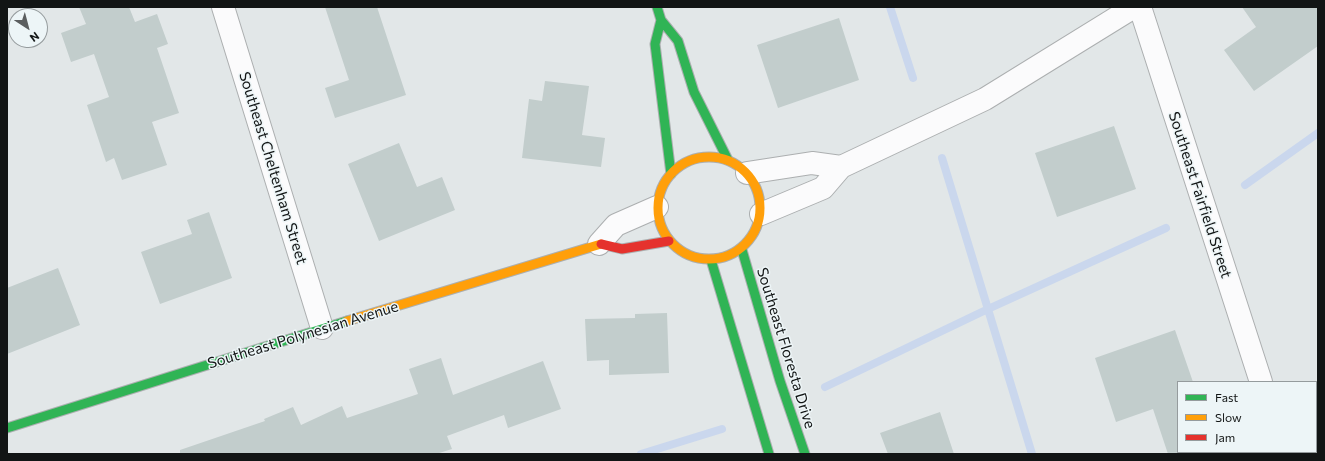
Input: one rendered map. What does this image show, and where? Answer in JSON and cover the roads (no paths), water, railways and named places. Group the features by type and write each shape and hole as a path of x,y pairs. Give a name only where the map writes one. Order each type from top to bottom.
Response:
{"street":[{"name":"Southeast Cheltenham Street","path":"223,7 322,328"},
{"path":"657,7 661,20 678,41 694,92 728,160"},
{"path":"761,214 823,188 841,167 985,99 1134,7"},
{"name":"Southeast Fairfield Street","path":"1140,7 1261,381"},
{"path":"661,20 655,44 671,174"},
{"path":"713,157 728,160 747,173 756,185 760,199 761,214 757,228 742,250 725,258 711,260 695,258 681,252 669,241 658,219 657,207 664,184 671,174 683,164 698,158 713,157"},
{"path":"747,173 812,163 841,167"},
{"path":"599,244 616,224 657,207"},
{"name":"Southeast Polynesian Avenue","path":"7,428 322,328 599,244 622,249 669,241"},
{"name":"Southeast Floresta Drive","path":"742,250 780,380 805,454"},
{"path":"711,260 768,454"}],"waterway":[{"path":"890,7 913,78"},
{"path":"1245,185 1318,133"},
{"path":"942,158 1032,454"},
{"path":"825,387 988,309 1166,228"},
{"path":"641,454 722,429"}]}
